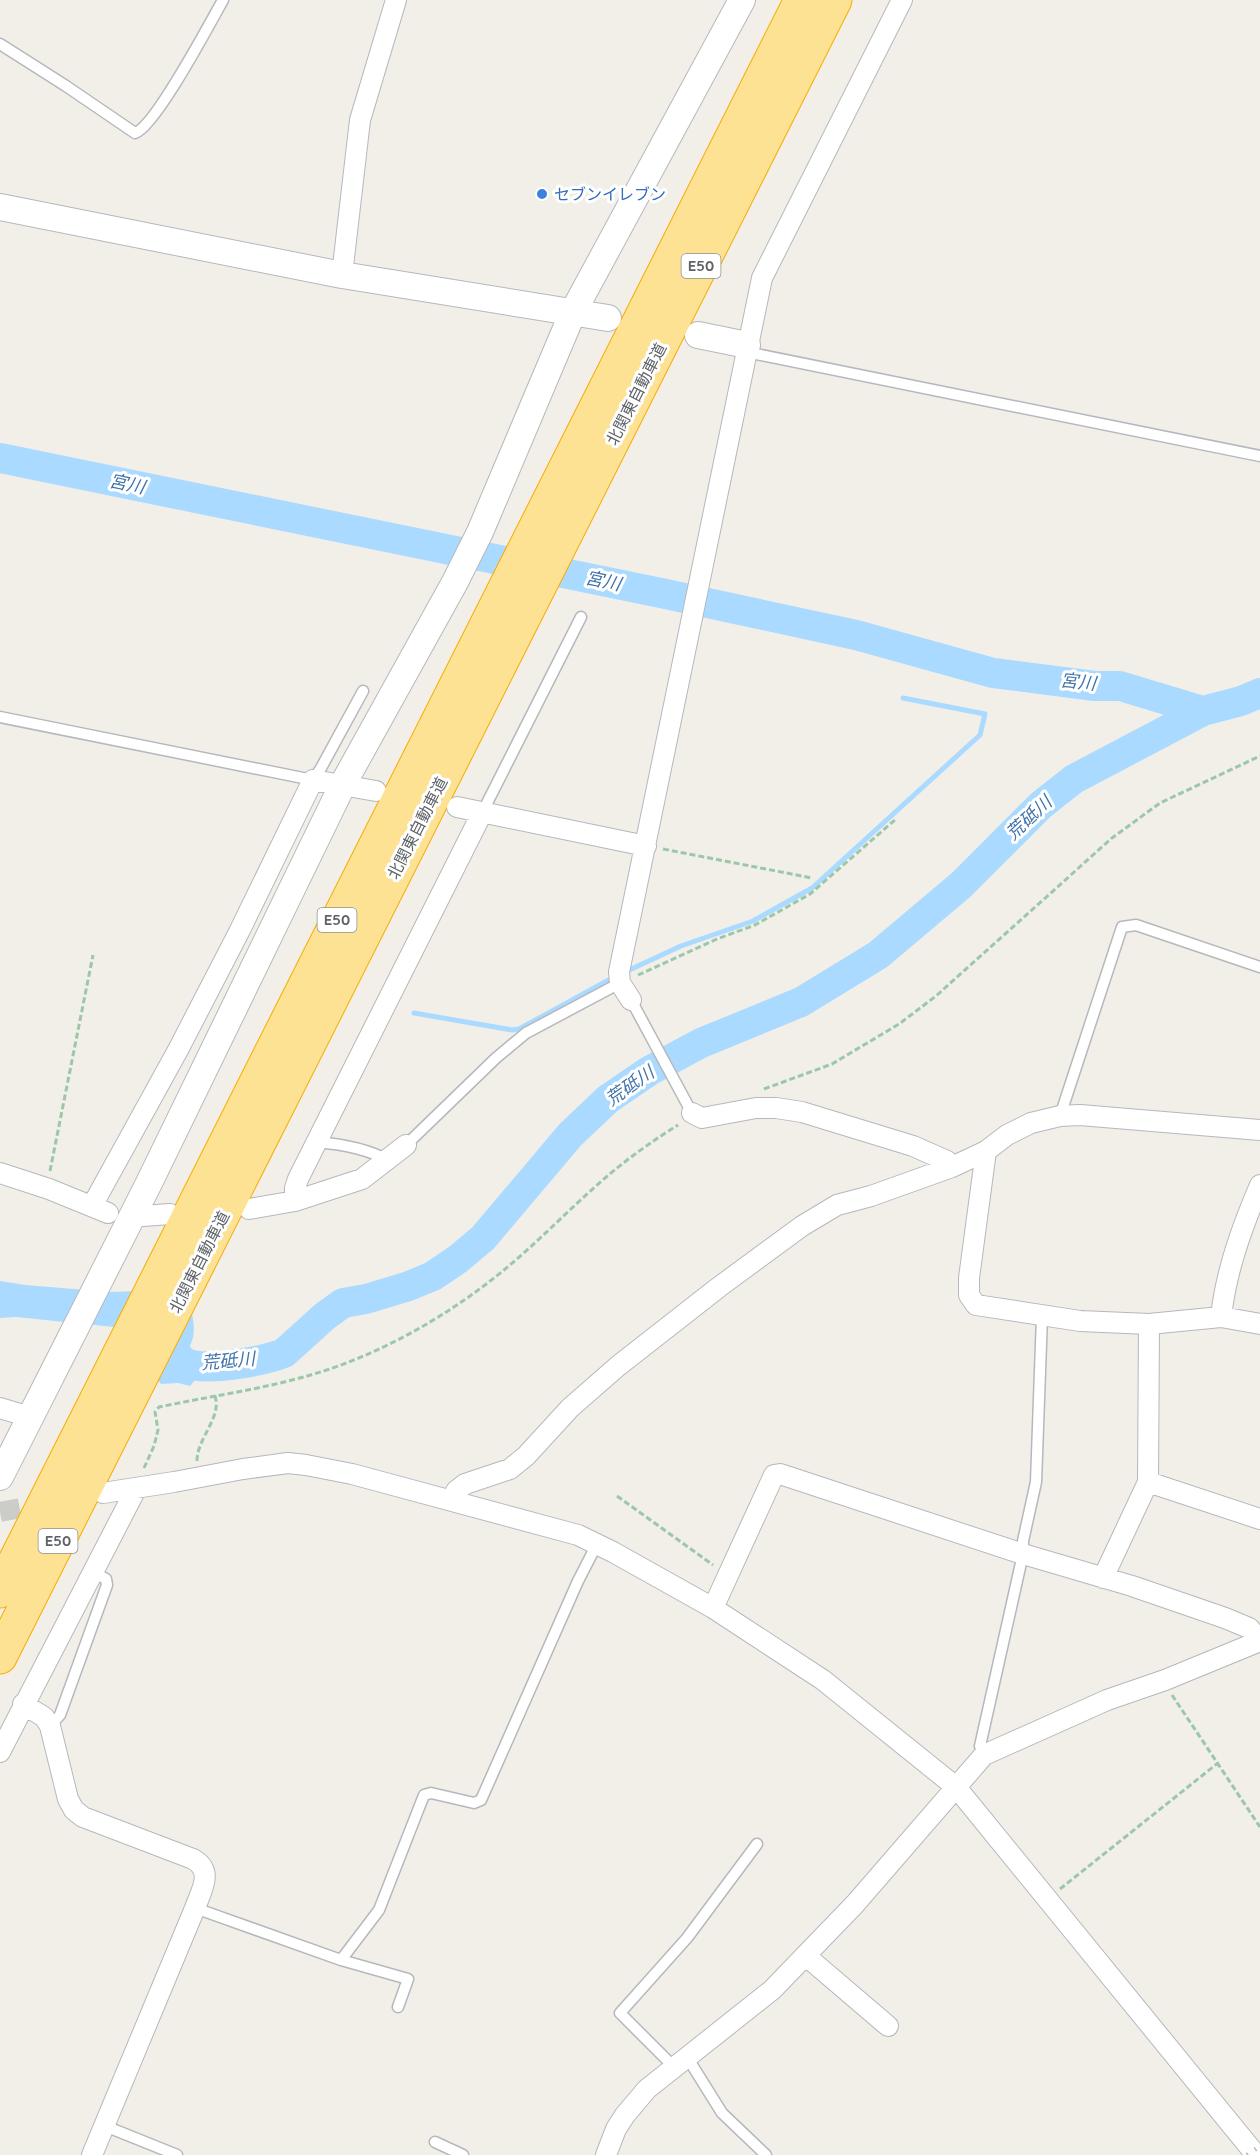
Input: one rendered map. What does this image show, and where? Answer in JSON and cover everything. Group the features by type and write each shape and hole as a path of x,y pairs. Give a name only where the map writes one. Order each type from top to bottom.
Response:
{"highway":[{"name":"北関東自動車道","path":"553,526 801,0"},
{"name":"北関東自動車道","path":"0,1657 212,1236 513,605 553,526 835,0"},
{"name":"北関東自動車道","path":"0,1591 83,1426 174,1227 513,605"}],"street":[{"path":"342,275 360,120 396,0"},
{"path":"0,1477 238,1003 343,784 455,582 480,532 573,312 742,0"},
{"path":"631,1000 620,983 621,961 762,278 766,265 902,0"},
{"path":"0,207 342,275 608,318"},
{"path":"698,335 746,349"},
{"path":"0,1173 100,1209 313,780 376,791"},
{"path":"457,807 646,846"},
{"path":"295,1201 298,1179 482,813"},
{"path":"692,1113 702,1118 756,1108 802,1112 913,1146 947,1161 952,1167"},
{"path":"452,1501 456,1491 465,1484 510,1469 526,1456 570,1408 618,1366 719,1287 802,1226 837,1205 871,1196 952,1167 986,1151 1007,1135 1031,1123 1060,1116 1080,1115 1260,1130"},
{"path":"249,1209 295,1201 362,1179 406,1145"},
{"path":"986,1151 969,1278 969,1295 976,1305 1080,1321 1149,1324 1221,1317 1260,1324"},
{"path":"1221,1317 1227,1283 1244,1223 1260,1185"},
{"path":"143,1216 174,1227"},
{"path":"1103,1578 1148,1482 1149,1324"},
{"path":"0,1407 34,1409"},
{"path":"103,1493 253,1467 288,1463 306,1465 352,1474 578,1535 713,1608 823,1680 956,1787 1256,2155"},
{"path":"606,2155 616,2129 633,2103 646,2089 772,1990 902,1851 984,1755 1107,1700 1165,1680 1260,1640 1249,1628 1241,1624 780,1474 774,1475 713,1608"},
{"path":"1148,1482 1260,1519"},
{"path":"0,1752 136,1489"},
{"path":"23,1704 44,1717 50,1725 68,1799 74,1810 83,1817 193,1859 201,1863 205,1871 205,1881 195,1908 92,2155"},
{"path":"806,1956 888,2026"}],"lane":[{"path":"0,44 135,133 140,131 154,114 223,0"},
{"path":"746,349 1260,456"},
{"path":"482,813 581,617"},
{"path":"0,717 313,780 363,691"},
{"path":"1060,1116 1122,927 1136,925 1260,967"},
{"path":"406,1145 496,1058 526,1033 620,983"},
{"path":"631,1000 692,1113"},
{"path":"317,1142 332,1143 369,1153 387,1161"},
{"path":"984,1755 980,1744 1023,1554 1023,1541 1036,1482 1042,1316"},
{"path":"341,1960 379,1910 424,1795 431,1792 474,1803 481,1800 578,1581 597,1544"},
{"path":"50,1725 60,1716 107,1585 106,1579 93,1572"},
{"path":"757,1844 687,1938 620,2013 681,2062 722,2113 766,2155"},
{"path":"195,1908 341,1960 408,1978 398,2007"},
{"path":"105,2126 177,2155"},
{"path":"435,2142 463,2155"}],"path":[{"path":"620,983 717,939 755,925 810,894 896,819"},
{"path":"646,846 813,878"},
{"path":"44,1187 50,1172 93,955"},
{"path":"198,1478 197,1455 216,1409 217,1403 214,1396"},
{"path":"617,1496 728,1576"},
{"path":"1165,1680 1173,1697 1260,1827"},
{"path":"1047,1899 1218,1763"}],"water":[{"path":"0,1281 111,1292 138,1291 190,1304 194,1331 190,1346 194,1354 205,1361 205,1368 190,1386 178,1383 161,1384 114,1327 16,1317 0,1318"}],"waterway":[{"name":"宮川","path":"0,458 856,635 993,673 1095,686 1120,686 1203,711"},
{"path":"991,682 993,673"},
{"name":"荒砥川","path":"171,1349 184,1362 205,1366 234,1365 274,1356 284,1353 343,1303 366,1299 433,1276 483,1238 570,1135 608,1099 649,1071 701,1043 801,1002 878,955 961,885 1041,805 1074,779 1203,711 1241,701 1260,693"},
{"path":"625,972 681,946 753,921 812,888 980,735 985,714 903,698"},
{"path":"414,1013 512,1030 519,1029 616,976"}],"tunnel":[{"path":"0,1512 47,1503"}],"railway":[{"path":"1247,2155 1260,2146"}],"place":[{"name":"セブンイレブン","path":"542,194"}]}
